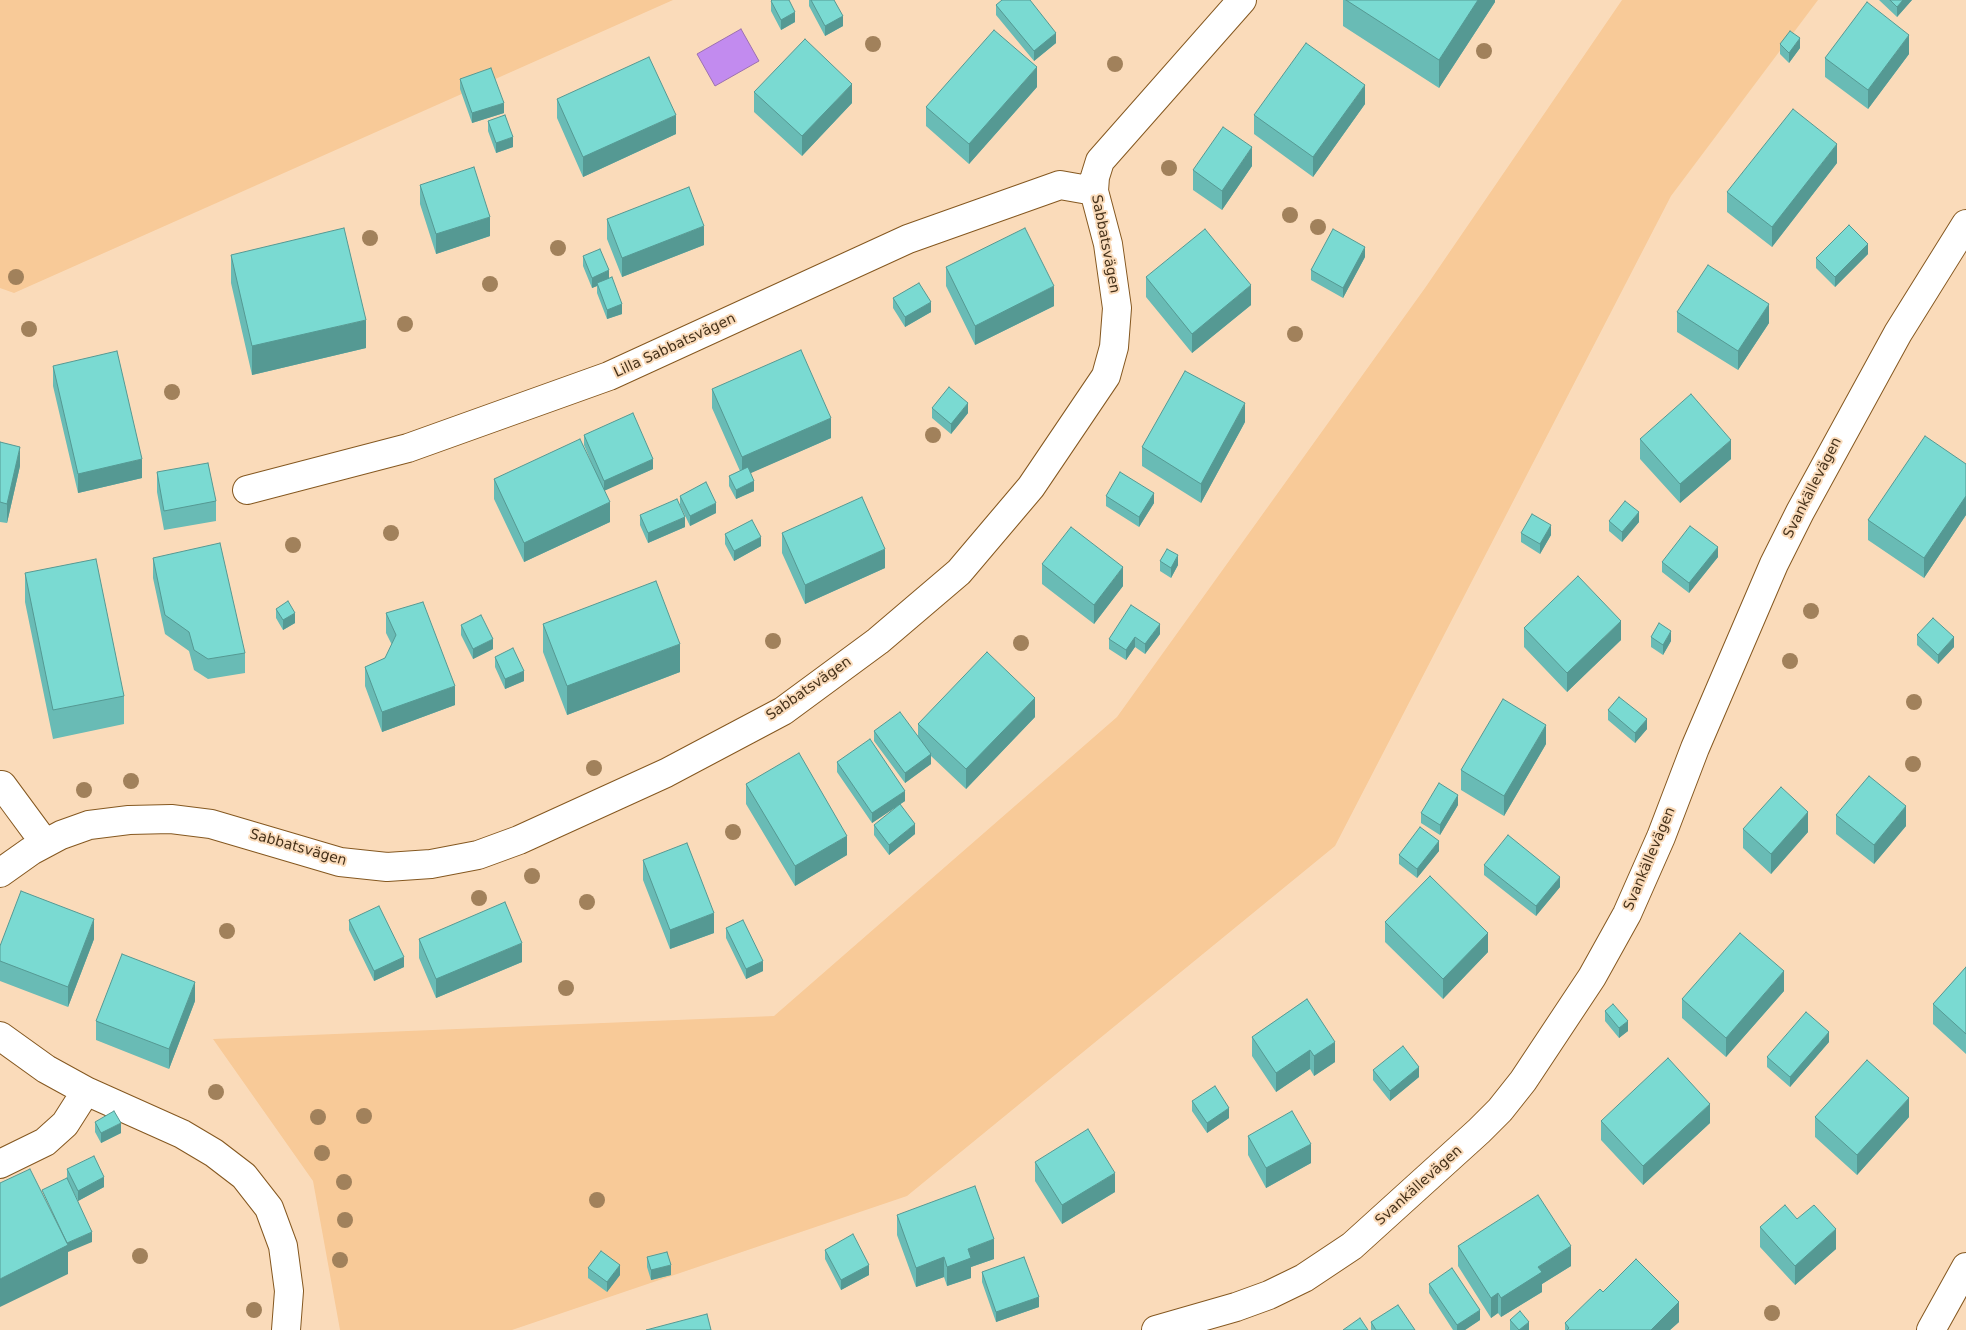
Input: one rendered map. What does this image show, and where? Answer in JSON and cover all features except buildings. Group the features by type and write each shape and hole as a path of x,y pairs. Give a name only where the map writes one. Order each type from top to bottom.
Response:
{"street":[{"name":"Sabbatsvägen","path":"0,873 44,842 89,825 129,820 171,819 228,828 340,862 387,867 432,864 478,855 519,840 666,773 783,711 878,641 959,572 1010,515 1039,476 1106,376 1114,347 1117,308 1108,244 1094,192 1095,177 1100,161 1242,0"},
{"name":"Lilla Sabbatsvägen","path":"248,490 408,448 609,376 908,239 1051,188 1060,185 1094,192"},
{"name":"Svankällevägen","path":"1156,1330 1236,1308 1270,1295 1304,1278 1352,1246 1493,1117 1523,1081 1592,976 1627,914 1695,748 1795,520 1898,333 1966,224"},
{"path":"2,785 44,842"},
{"path":"0,1036 46,1069 86,1092 182,1134 214,1153 244,1176 268,1208 283,1246 289,1291 286,1330"},
{"path":"0,1164 45,1142 65,1124 86,1092"},
{"path":"1931,1330 1966,1267"}],"shaded area":[{"path":"0,0 673,0 14,293 0,288"},
{"path":"1622,0 1818,0 1671,196 1335,846 907,1196 512,1330 340,1330 313,1181 213,1039 774,1016 1117,717 1425,288"},
{"path":"741,29 759,61 715,86 697,54"}]}
